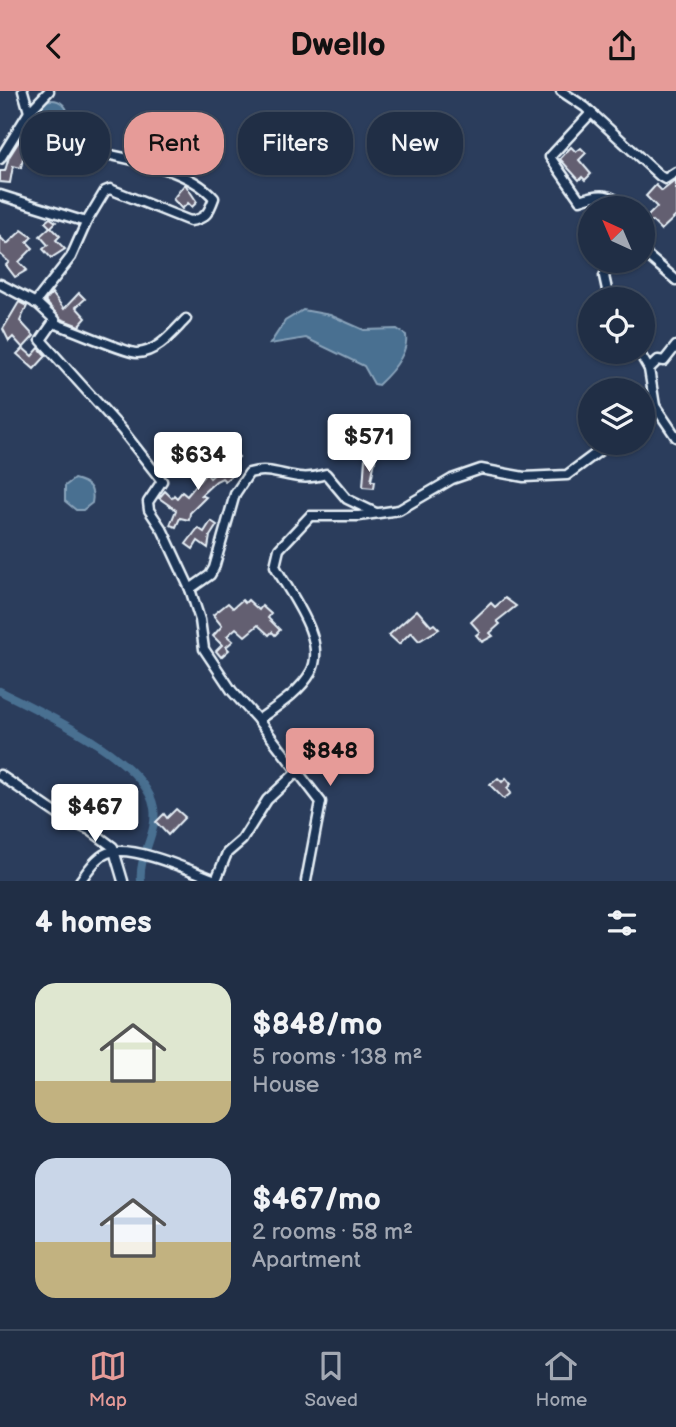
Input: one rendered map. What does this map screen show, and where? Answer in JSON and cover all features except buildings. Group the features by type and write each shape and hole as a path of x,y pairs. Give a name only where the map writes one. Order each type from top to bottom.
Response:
{"street":[{"path":"23,91 29,112"},
{"path":"29,112 49,91"},
{"path":"561,91 591,113 660,176 665,179 676,172"},
{"path":"578,197 550,157 591,113"},
{"path":"0,159 20,127 71,146 164,170 191,181 214,198 209,212 201,219 190,221 110,189 105,191 86,222 71,257 35,303"},
{"path":"590,196 598,193 611,196"},
{"path":"0,195 86,222"},
{"path":"655,262 676,280"},
{"path":"0,284 35,303 55,320 41,340 122,430 162,481 149,502 149,510 163,531 190,589 200,620 204,649 210,662 321,802 306,881"},
{"path":"53,323 135,353 153,348 167,339 186,319"},
{"path":"649,369 658,360 664,361 676,346"},
{"path":"646,364 656,406 676,437"},
{"path":"258,720 298,688 312,671 313,635 275,566 279,549 310,516 400,510 452,479 481,469 524,477 567,475 594,455"},
{"path":"190,589 210,575 214,568 235,494 249,473 263,469 292,478 311,479 327,474 347,499 377,513"},
{"path":"80,881 97,860 114,851 154,857 218,880 221,861 242,839 267,800 297,772"},
{"path":"0,775 63,818 101,837 114,851 123,881"}],"water":[{"path":"52,100 64,104 67,110 37,112 40,104"},
{"path":"303,310 330,315 364,330 397,329 406,335 405,349 393,369 378,385 374,384 364,366 306,338 270,344 285,321"},
{"path":"74,479 87,484 92,493 92,503 83,510 76,510 65,501 65,486"}],"waterway":[{"path":"0,691 65,724 113,755 147,790 154,808 154,818 142,863 141,881"}]}
